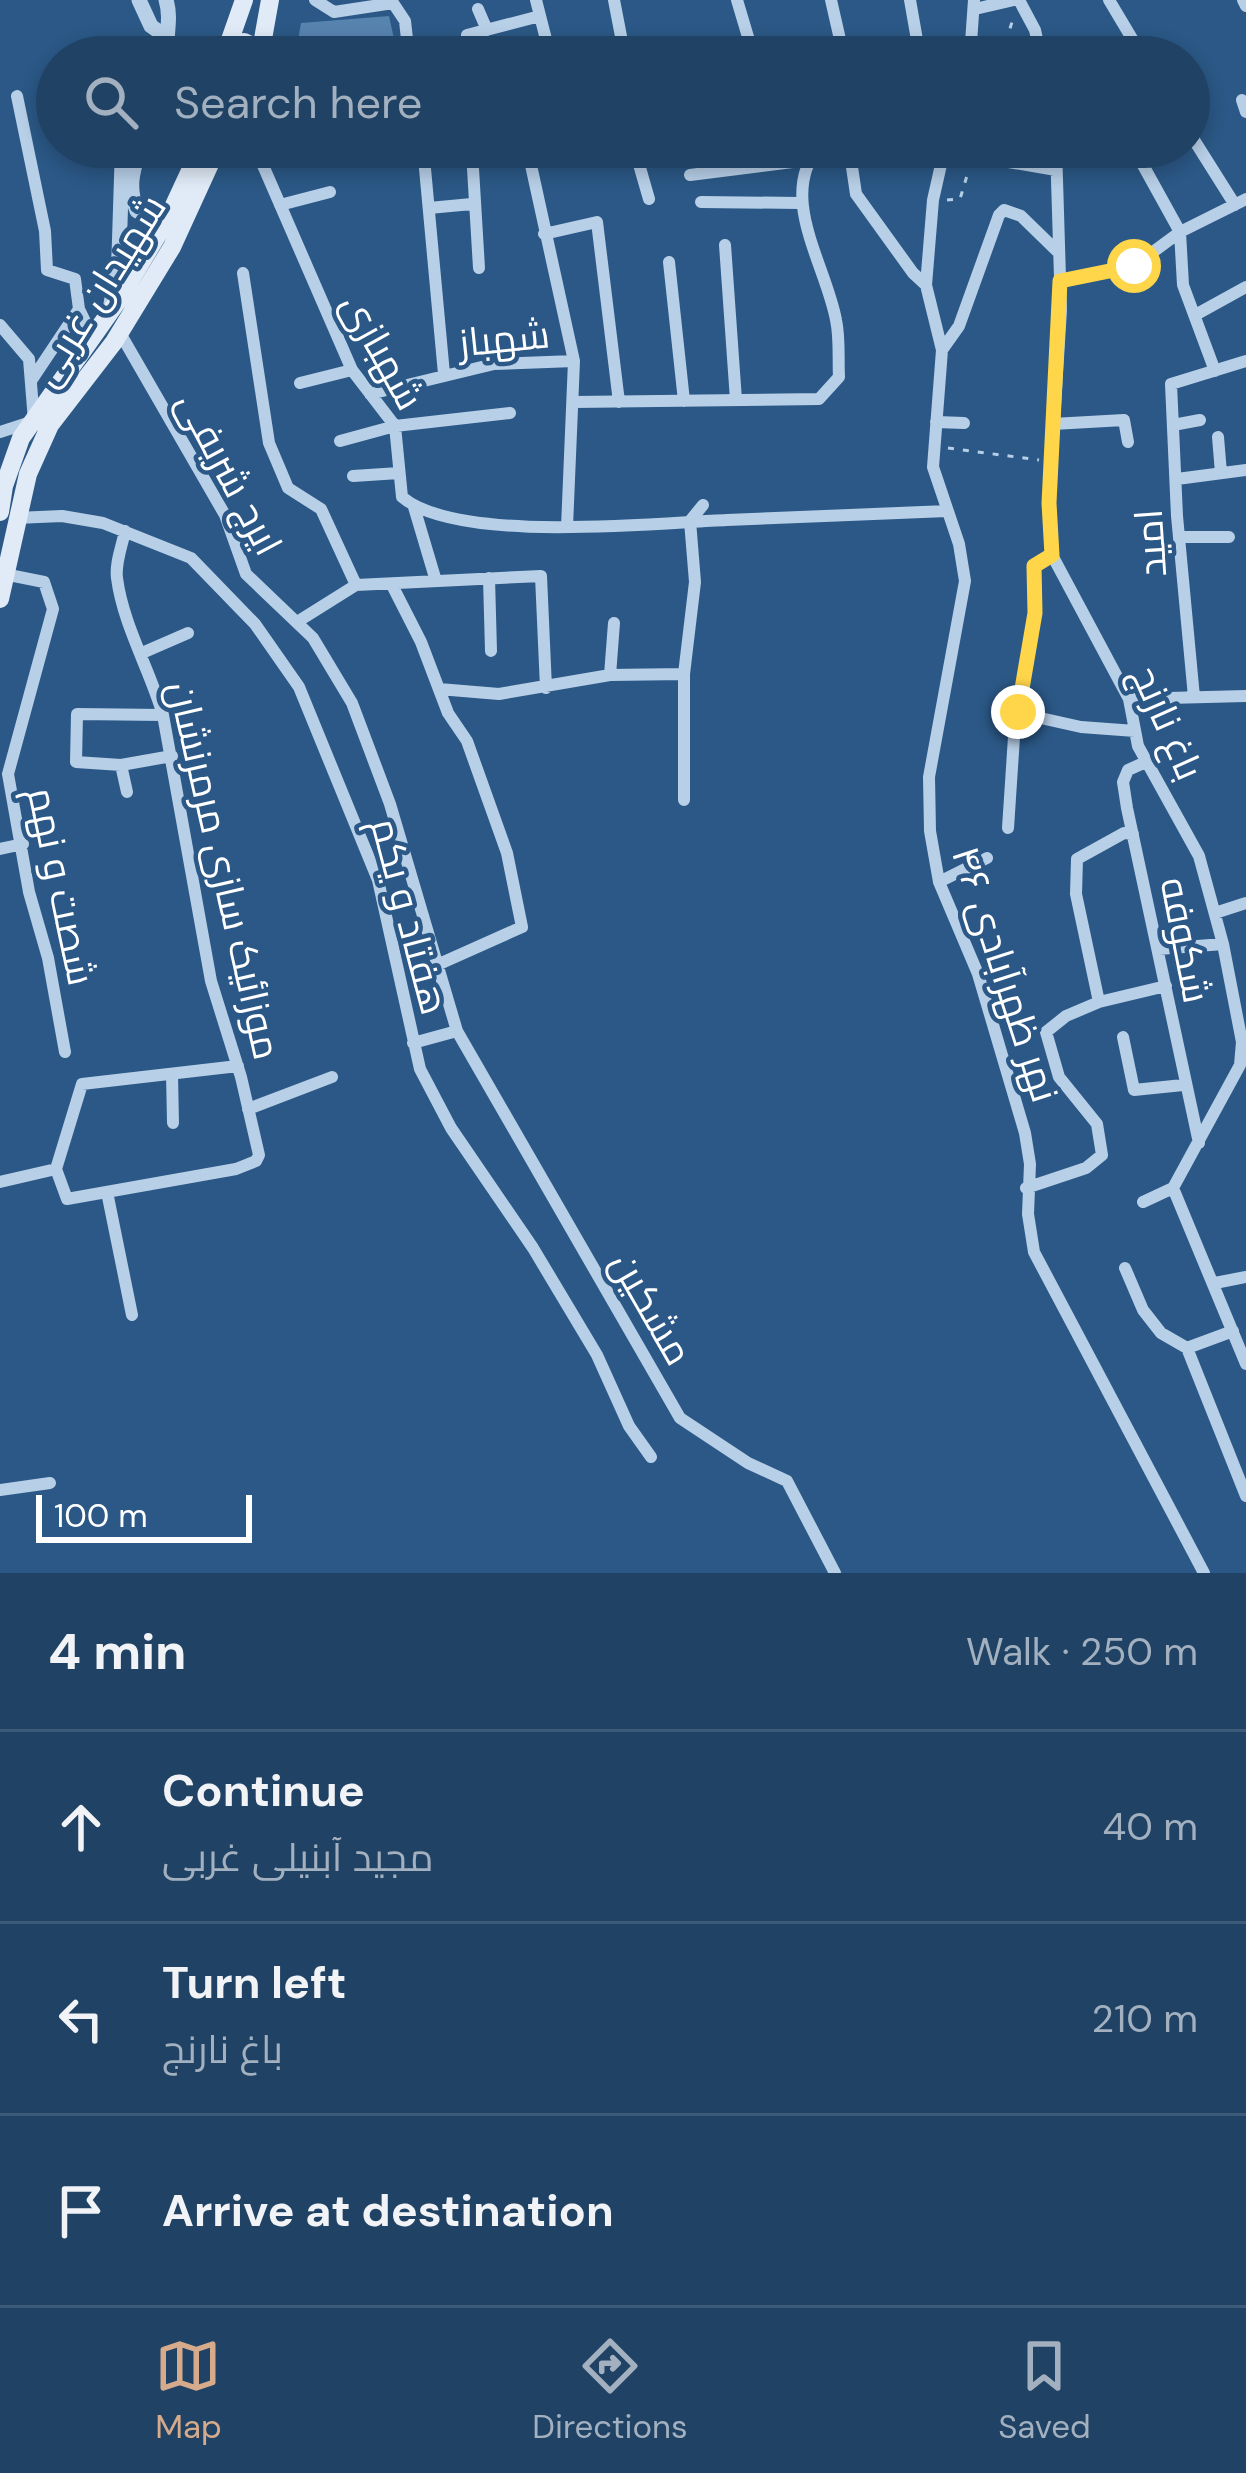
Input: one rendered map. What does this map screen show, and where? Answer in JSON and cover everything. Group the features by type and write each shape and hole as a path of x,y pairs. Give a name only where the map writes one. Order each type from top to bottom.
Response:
{"main road":[{"path":"231,36 244,0"},
{"path":"265,36 270,0"},
{"name":"شهیدان غربی","path":"0,599 8,515 4,486 21,438 109,314 197,168"},
{"name":"شهیدان غربی","path":"8,515 50,425 119,333 172,248 201,168"}],"street":[{"path":"139,0 151,26 165,36 171,15 166,0"},
{"path":"315,0 334,13 364,4 393,4 405,20 407,36"},
{"path":"536,0 545,36"},
{"path":"614,0 621,36"},
{"path":"737,0 748,36"},
{"path":"831,0 839,36"},
{"path":"910,0 916,36"},
{"path":"972,36 975,4 1017,0 1036,36"},
{"path":"1109,0 1128,36"},
{"path":"478,9 487,30"},
{"path":"467,35 540,16"},
{"path":"17,97 45,231 47,270 75,278 80,309 93,338"},
{"path":"1060,281 1134,266 1180,232 1241,202 1210,160"},
{"path":"109,314 119,255 122,168"},
{"path":"133,168 130,194 137,211 169,216"},
{"name":"شهبازی","path":"264,168 352,370 395,426 402,497 414,507 436,581"},
{"path":"425,168 444,374"},
{"path":"472,168 478,268"},
{"path":"530,168 574,361 567,527"},
{"path":"640,168 649,199"},
{"path":"690,175 745,168"},
{"path":"574,402 819,399 839,377 837,320 800,203 807,168"},
{"path":"852,168 856,194 926,284"},
{"name":"نهر ظهرآبادی ۴۶","path":"940,168 926,284 942,350 932,467 965,581 929,777 930,830 939,883 978,974 1025,1133 1034,1252 1204,1573"},
{"path":"1044,168 1056,170"},
{"path":"1145,168 1180,232 1184,285 1215,371 1246,362"},
{"name":"باغ نارنج","path":"1056,170 1060,281 1051,462 1052,555 1129,699 1135,731 1199,856 1242,1042 1240,1065 1174,1188"},
{"path":"280,205 330,192"},
{"path":"701,202 800,203"},
{"path":"429,208 472,204"},
{"path":"942,350 959,326 999,215 1004,211 1021,216 1059,253"},
{"path":"544,234 597,222 619,402"},
{"path":"725,244 736,400"},
{"path":"669,262 684,401"},
{"path":"243,273 269,443 288,488 321,509 356,585"},
{"path":"1197,314 1246,287"},
{"path":"31,382 80,309"},
{"path":"0,325 29,358 34,421 0,433"},
{"name":"ایرج شریفی","path":"119,333 225,515 246,574 313,638 352,703 390,804 457,1031"},
{"name":"شهباز","path":"370,394 494,364 574,361"},
{"path":"300,383 352,370"},
{"name":"امید","path":"1194,697 1171,384 1215,371"},
{"path":"340,441 395,426 510,413"},
{"path":"1053,424 1124,420 1128,442"},
{"path":"1174,425 1200,420"},
{"path":"936,422 964,423"},
{"path":"1218,437 1221,473"},
{"path":"1177,478 1246,470"},
{"path":"353,476 399,473"},
{"path":"684,800 684,674 695,582 690,521 703,505"},
{"path":"414,507 472,521 567,527 947,511"},
{"name":"هفتاد و یکم","path":"8,515 62,516 125,531 191,558 255,624 299,687 378,880 420,1069 451,1128 533,1248 597,1354 629,1426 651,1456"},
{"name":"موزائیک سازی مرمرنشان","path":"106,1192 236,1169 259,1155 211,981 163,715 116,574 125,531"},
{"path":"1179,537 1229,537"},
{"name":"باغ نارنج","path":"1008,828 1018,712 1035,613 1034,566 1052,555"},
{"name":"شصت و نهم","path":"4,574 44,582 53,609 8,774 64,1052"},
{"path":"296,622 356,585 541,576 546,688"},
{"path":"489,578 491,651"},
{"path":"392,586 421,642 448,712 467,740 507,853 521,927 437,965"},
{"path":"610,675 614,622"},
{"path":"142,653 188,633"},
{"path":"439,689 499,694 610,675 684,674"},
{"path":"1129,699 1246,696"},
{"path":"1018,712 1081,727 1135,731"},
{"path":"163,715 77,714 76,762 122,765 172,756"},
{"name":"شکوفه","path":"1148,760 1129,770 1123,782 1199,1143"},
{"path":"122,765 128,792"},
{"path":"1099,1002 1076,894 1077,860 1124,833 1133,834"},
{"path":"0,849 23,844"},
{"path":"939,883 987,858"},
{"path":"1215,913 1246,903"},
{"path":"1159,949 1223,944"},
{"path":"1228,972 1246,968"},
{"path":"1026,1188 1087,1168 1102,1154 1097,1124 1059,1077 1046,1032 1066,1016 1099,1002 1166,986"},
{"path":"413,1043 457,1031"},
{"name":"مشکین","path":"457,1031 680,1418 748,1463 787,1480 835,1573"},
{"path":"1123,1037 1134,1090 1184,1084"},
{"path":"132,1315 106,1192 67,1199 56,1169 82,1084 238,1066"},
{"path":"172,1074 173,1123"},
{"path":"248,1108 332,1077"},
{"path":"0,1182 56,1169"},
{"path":"1142,1202 1174,1188 1246,1364"},
{"path":"1124,1268 1143,1310 1161,1333 1187,1348 1246,1496"},
{"path":"1215,1283 1246,1277"},
{"path":"1187,1348 1233,1330"},
{"path":"0,1490 50,1483"}],"path":[{"path":"1007,36 1017,0"},
{"path":"933,200 960,199 969,168"},
{"path":"934,446 1051,462"}],"building":[{"path":"389,16 393,36 299,36 301,23"}],"route":[{"path":"1018,712 1035,613 1034,566 1052,555 1049,503 1060,281 1134,266"}]}
